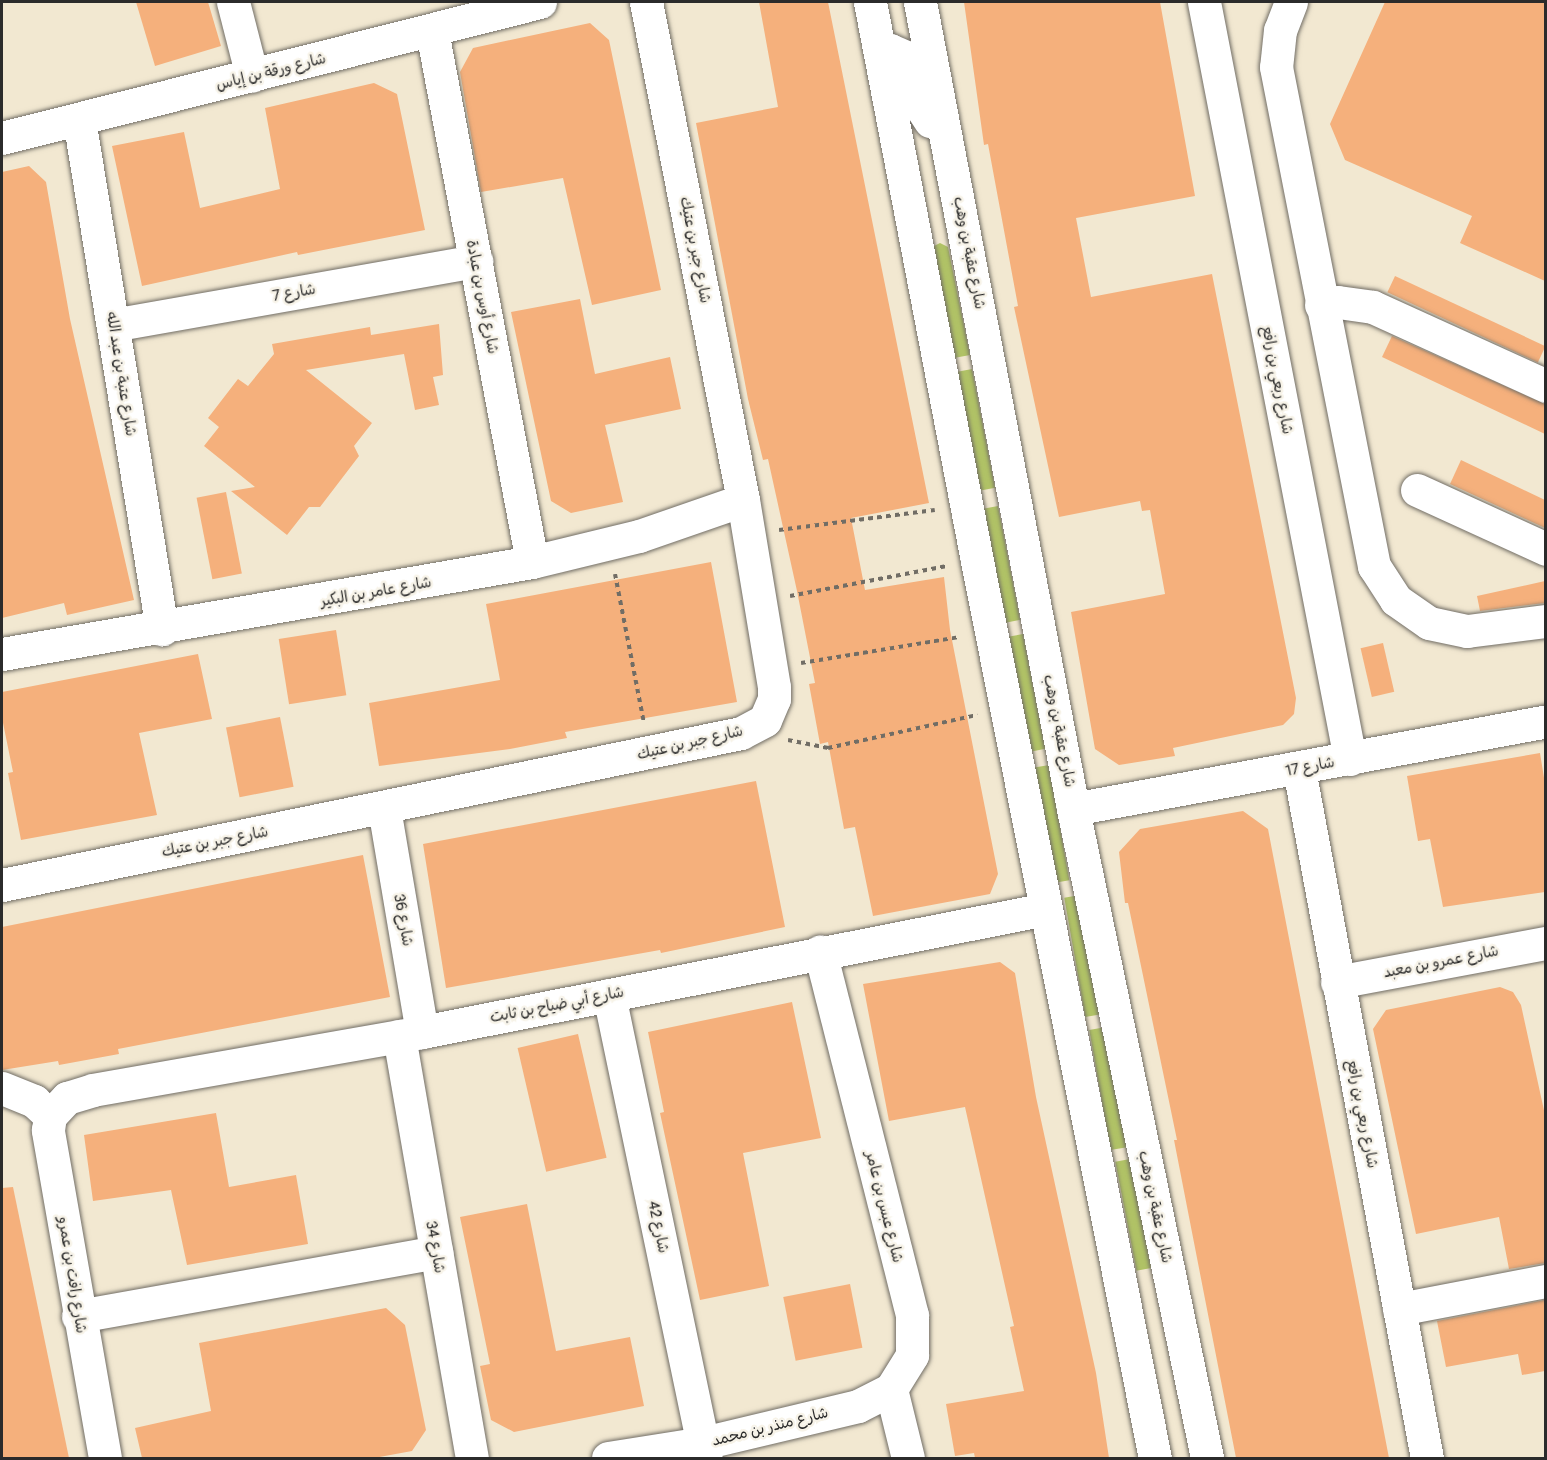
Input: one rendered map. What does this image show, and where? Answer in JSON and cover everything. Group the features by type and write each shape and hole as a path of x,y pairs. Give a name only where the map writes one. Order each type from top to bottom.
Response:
{"street":[{"path":"234,2 252,76"},
{"name":"شارع ورقة بن إياس","path":"2,138 432,32 540,2"},
{"name":"شارع جبر بن عتيك","path":"2,885 649,753 741,733 765,720 774,699 749,534 646,2"},
{"path":"870,2 966,506 1155,1458"},
{"name":"شارع عقبة بن وهب","path":"920,2 1073,809 1207,1458"},
{"name":"شارع ربعي بن رافع","path":"1204,2 1350,759"},
{"path":"1291,2 1280,30 1276,67 1367,547 1365,564 1374,597 1395,623 1413,636 1433,644 1466,645 1509,637 1542,622"},
{"name":"شارع أوس بن عبادة","path":"432,32 532,562"},
{"path":"881,58 890,50 906,57 921,111 935,125 945,128"},
{"name":"شارع عتبة بن عبد الله","path":"79,119 162,629"},
{"name":"شارع 7","path":"113,325 476,261"},
{"path":"1321,305 1338,302 1373,308 1545,386"},
{"path":"1417,490 1545,549"},
{"name":"شارع عامر بن البكير","path":"2,654 162,629 532,562 609,544 743,500"},
{"name":"شارع 17","path":"1073,809 1299,769 1545,721"},
{"name":"شارع ربعي بن رافع","path":"1299,769 1427,1458"},
{"name":"شارع 36","path":"384,808 410,1034"},
{"name":"شارع أبي ضياح بن ثابت","path":"58,1107 93,1090 410,1034 820,951 1046,909"},
{"name":"شارع عمرو بن معبد","path":"1337,982 1545,943"},
{"name":"شارع عبس بن عامر","path":"820,951 912,1315 912,1355 891,1389"},
{"name":"شارع 42","path":"609,995 704,1451"},
{"name":"شارع 34","path":"410,1034 436,1252 472,1458"},
{"path":"2,1088 34,1101 58,1107"},
{"name":"شارع رافت بن عمرو","path":"58,1107 48,1130 78,1316 105,1458"},
{"path":"78,1316 436,1252"},
{"path":"1399,1309 1545,1281"},
{"path":"891,1389 908,1458"},
{"name":"شارع منذر بن محمد","path":"608,1458 704,1451 858,1406 891,1389"},
{"path":"1148,1421 1165,1433 1177,1458"}],"path":[{"path":"749,534 966,506"},
{"path":"609,544 649,753"},
{"path":"760,601 977,561"},
{"path":"770,668 991,632"},
{"path":"765,720 794,743 828,748 1006,708"}],"green space":[{"path":"940,243 948,247 970,355 954,358 932,247"},
{"path":"972,369 995,488 979,491 956,372"},
{"path":"998,506 1020,620 1005,623 983,509"},
{"path":"1023,634 1045,749 1031,752 1008,637"},
{"path":"1049,765 1069,880 1054,883 1033,768"},
{"path":"1080,895 1101,1014 1085,1017 1064,898"},
{"path":"1106,1027 1127,1147 1110,1150 1089,1030"},
{"path":"1130,1159 1151,1268 1136,1271 1115,1162"}],"building":[{"path":"136,2 208,2 221,46 155,66"},
{"path":"759,2 828,2 929,503 851,518 865,590 944,577 950,630 998,874 990,894 873,916 855,827 844,829 828,742 820,744 809,684 815,683 797,591 768,459 763,460 748,399 696,123 778,107"},
{"path":"964,2 1160,2 1195,196 1076,218 1091,297 1212,274 1296,698 1294,714 1283,725 1173,748 1175,756 1119,765 1095,749 1071,612 1165,594 1150,510 1142,511 1140,501 1059,517 1014,307 1018,306 988,144 984,145"},
{"path":"1385,2 1545,2 1545,281 1460,243 1472,216 1345,160 1330,124"},
{"path":"590,23 609,40 661,290 592,305 563,178 481,192 460,72 473,48"},
{"path":"374,83 397,94 425,230 298,255 297,252 142,286 112,146 184,132 200,208 280,189 265,108"},
{"path":"29,166 46,182 70,319 134,600 67,615 64,603 2,618 2,172"},
{"path":"1395,276 1545,346 1538,362 1387,292"},
{"path":"580,299 595,374 670,357 681,409 605,425 623,502 571,513 551,501 511,312"},
{"path":"439,324 443,375 433,377 439,405 415,410 404,354 306,370 372,423 354,446 359,456 320,507 309,507 287,535 231,491 255,487 204,446 219,427 208,418 238,379 248,386 274,354 272,344 370,327 371,335"},
{"path":"1392,336 1545,404 1545,434 1382,357"},
{"path":"1461,460 1545,500 1545,528 1450,484"},
{"path":"226,492 242,573 212,579 197,498"},
{"path":"711,562 737,702 565,732 567,738 510,749 379,766 369,703 500,680 486,604"},
{"path":"1545,581 1545,603 1480,611 1477,596"},
{"path":"336,630 346,695 289,704 279,639"},
{"path":"1383,643 1394,692 1372,697 1361,648"},
{"path":"198,654 212,719 139,733 157,815 21,840 8,773 13,772 2,718 2,692"},
{"path":"280,717 294,787 240,797 226,727"},
{"path":"1540,753 1545,784 1545,892 1443,907 1430,839 1418,841 1407,776"},
{"path":"756,781 785,927 661,953 660,950 446,988 423,844"},
{"path":"1243,811 1268,829 1389,1458 1236,1458 1174,1140 1177,1140 1128,903 1125,903 1119,852 1140,829"},
{"path":"363,855 390,997 118,1049 119,1054 59,1065 58,1061 2,1070 2,927"},
{"path":"1000,962 1015,973 1036,1097 1096,1373 1109,1458 975,1458 974,1453 955,1456 946,1404 1024,1391 1010,1327 1014,1326 965,1107 889,1121 863,984"},
{"path":"1500,987 1513,992 1521,1005 1545,1115 1545,1263 1509,1269 1499,1217 1416,1234 1373,1029 1386,1010"},
{"path":"792,1002 821,1138 743,1153 769,1286 700,1300 660,1113 664,1112 648,1032"},
{"path":"578,1034 607,1158 546,1172 518,1048"},
{"path":"216,1113 229,1187 296,1175 308,1244 187,1265 171,1190 93,1201 84,1135"},
{"path":"13,1187 69,1458 2,1458 2,1188"},
{"path":"527,1204 556,1351 630,1337 644,1406 514,1432 491,1420 480,1366 490,1364 460,1217"},
{"path":"850,1284 862,1348 796,1361 783,1297"},
{"path":"1545,1300 1545,1371 1522,1375 1518,1354 1446,1367 1437,1321"},
{"path":"386,1308 405,1325 426,1430 412,1451 374,1458 142,1458 135,1428 211,1411 199,1343"}]}
